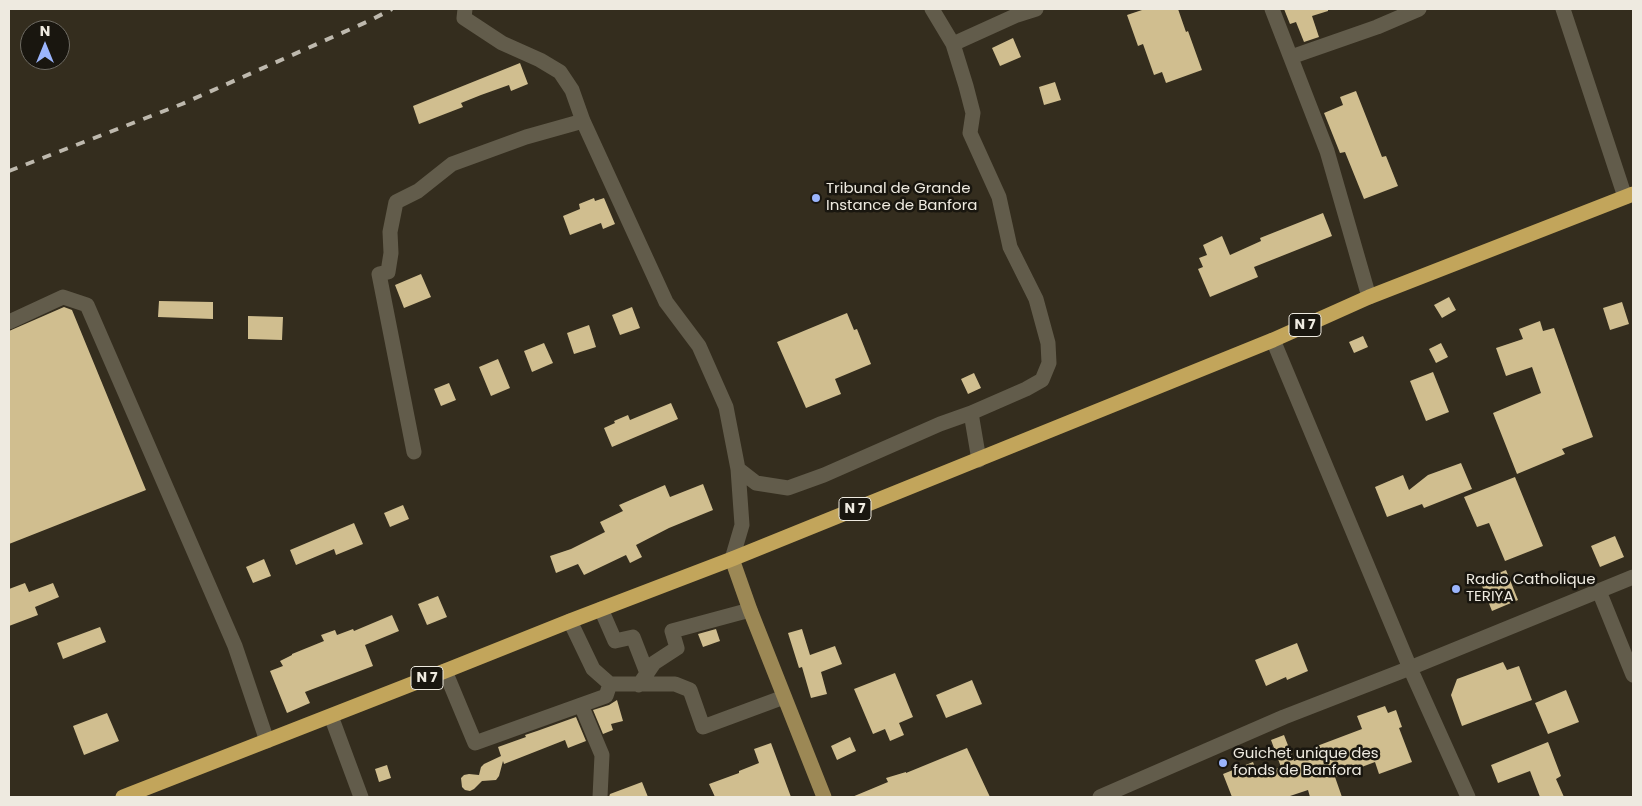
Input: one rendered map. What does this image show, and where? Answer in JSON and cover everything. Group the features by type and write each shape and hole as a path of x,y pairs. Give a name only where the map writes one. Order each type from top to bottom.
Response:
{"highway":[{"name":"N 7","path":"123,797 732,559 1272,340 1369,297 1629,195"}],"main road":[{"path":"732,559 750,610 824,797"}],"street":[{"path":"465,9 464,18 502,43 540,60 560,72 572,90 583,121 666,302 699,346 726,407 738,469 742,525 732,559"},
{"path":"738,469 756,483 788,488 824,475 940,424 972,413 1042,380 1049,363 1048,343 1036,299 1010,247 999,197 970,133 972,113 953,44 932,9"},
{"path":"953,44 1017,15 1036,9"},
{"path":"1272,9 1327,151 1369,297"},
{"path":"1291,57 1376,27 1419,9"},
{"path":"1563,9 1629,195"},
{"path":"414,452 379,274 388,272 392,253 390,232 396,202 418,191 452,164 526,137 583,121"},
{"path":"9,322 63,297 87,305 235,646 267,741"},
{"path":"1272,340 1410,668 1468,797"},
{"path":"972,413 979,460"},
{"path":"1100,797 1284,717 1633,577"},
{"path":"1599,591 1633,675"},
{"path":"601,609 615,641 632,637 643,679"},
{"path":"643,679 654,663 677,648 672,631 750,610"},
{"path":"570,621 593,669 610,684"},
{"path":"445,671 474,743 606,696 610,684"},
{"path":"610,684 643,679 675,684 690,690 703,727 784,697"},
{"path":"581,705 602,755 600,797"},
{"path":"332,716 360,797"}],"building":[{"path":"1145,9 1178,9 1202,70 1166,83 1162,72 1154,75 1143,44 1138,46 1127,15"},
{"path":"1284,9 1328,9 1328,11 1312,16 1319,37 1304,42 1296,22 1290,24"},
{"path":"1013,38 1021,57 1000,66 992,48"},
{"path":"520,63 528,84 511,91 509,85 481,95 461,103 463,107 419,124 413,106"},
{"path":"1055,82 1061,100 1044,105 1039,87"},
{"path":"1356,91 1382,157 1386,156 1398,186 1364,199 1345,152 1340,153 1324,113 1343,105 1340,97"},
{"path":"594,198 595,201 604,198 615,224 603,229 601,223 570,235 563,216 580,209 579,204"},
{"path":"1323,213 1332,236 1254,267 1258,277 1210,297 1198,269 1203,267 1199,258 1207,255 1203,245 1222,236 1230,255 1261,241 1260,238"},
{"path":"421,274 431,297 404,308 395,285"},
{"path":"1449,297 1456,310 1442,318 1434,305"},
{"path":"159,301 213,302 213,319 158,317"},
{"path":"1622,302 1629,324 1610,330 1603,308"},
{"path":"64,307 72,310 146,490 9,544 9,331"},
{"path":"632,307 640,328 620,335 612,315"},
{"path":"847,313 854,330 857,329 871,364 835,379 841,394 806,408 777,342"},
{"path":"248,316 283,317 282,340 248,339"},
{"path":"1540,321 1543,331 1554,328 1593,437 1562,449 1565,454 1517,474 1493,413 1541,393 1532,367 1506,376 1496,348 1523,339 1519,329"},
{"path":"589,325 596,347 574,354 567,333"},
{"path":"1363,336 1368,347 1354,353 1349,342"},
{"path":"544,343 553,363 532,372 524,351"},
{"path":"1441,343 1448,357 1436,363 1429,349"},
{"path":"498,359 510,388 491,396 479,367"},
{"path":"1433,372 1449,412 1426,421 1410,381"},
{"path":"974,373 981,388 968,394 961,379"},
{"path":"449,383 456,400 441,406 434,389"},
{"path":"671,403 678,419 612,447 604,428 628,415 630,420"},
{"path":"1461,463 1472,489 1424,508 1422,504 1387,517 1375,487 1403,475 1409,490 1428,475"},
{"path":"1515,477 1543,546 1505,561 1489,523 1477,527 1464,497"},
{"path":"703,484 713,510 669,528 636,545 642,557 630,563 626,555 584,575 578,564 556,573 550,556 571,549 605,532 600,522 623,511 619,505 665,485 670,497"},
{"path":"403,505 409,519 390,527 384,513"},
{"path":"354,523 363,544 336,555 334,549 296,565 290,550"},
{"path":"1615,536 1624,557 1600,567 1591,546"},
{"path":"264,559 271,576 253,583 246,567"},
{"path":"1506,570 1518,600 1492,611 1480,581"},
{"path":"25,583 29,592 53,583 59,597 35,607 38,615 9,626 9,589"},
{"path":"438,596 447,617 427,625 418,604"},
{"path":"392,615 399,631 365,645 373,666 305,692 310,703 287,713 270,671 283,666 280,661 324,641 321,635 335,630 337,635 353,629 354,631"},
{"path":"100,627 106,642 63,659 57,643"},
{"path":"716,629 720,641 703,647 698,634"},
{"path":"802,629 810,655 835,646 842,664 821,672 827,694 811,698 802,667 799,668 788,633"},
{"path":"1297,643 1308,671 1287,680 1286,677 1266,686 1255,660"},
{"path":"1503,662 1507,670 1519,666 1532,700 1462,726 1451,695 1457,679"},
{"path":"895,673 913,717 899,723 904,735 890,741 885,729 873,734 854,689"},
{"path":"972,680 982,704 946,718 936,695"},
{"path":"1566,690 1579,722 1548,734 1535,703"},
{"path":"617,700 623,721 611,724 613,730 603,734 593,710 609,705"},
{"path":"1385,706 1388,713 1396,710 1402,727 1399,728 1412,762 1379,774 1375,762 1335,777 1342,797 1310,797 1308,790 1287,797 1232,797 1223,774 1253,762 1258,775 1281,767 1271,740 1284,735 1294,761 1319,752 1317,746 1362,729 1357,716"},
{"path":"107,713 119,741 84,755 73,726"},
{"path":"576,717 586,741 568,748 565,740 504,764 503,761 496,780 482,781 470,791 462,787 461,778 464,775 479,775 484,764 501,756 498,747 526,737 525,735"},
{"path":"850,737 856,751 837,760 831,746"},
{"path":"1548,742 1561,776 1556,779 1564,797 1540,797 1530,771 1498,783 1491,765"},
{"path":"771,743 791,797 715,797 709,784 759,763 754,749"},
{"path":"967,748 990,797 852,797 888,782 886,778 906,773"},
{"path":"387,765 391,778 379,782 375,769"},
{"path":"642,782 648,797 609,797 610,794"}],"railway":[{"path":"9,171 182,104 392,9"}],"place":[{"name":"Tribunal de Grande Instance de Banfora","path":"816,198"},
{"name":"Radio Catholique TERIYA","path":"1456,589"},
{"name":"Guichet unique des fonds de Banfora","path":"1223,763"}]}
